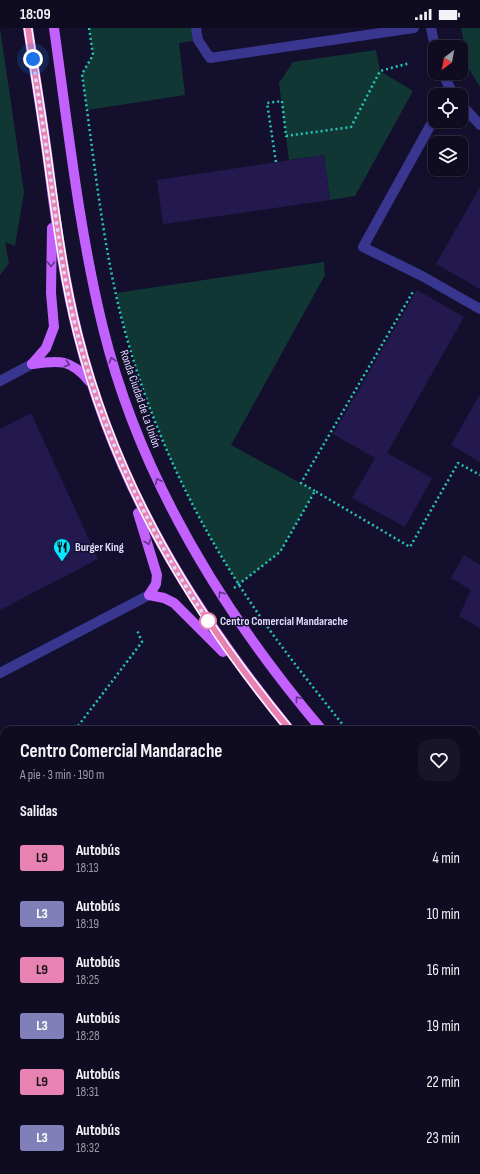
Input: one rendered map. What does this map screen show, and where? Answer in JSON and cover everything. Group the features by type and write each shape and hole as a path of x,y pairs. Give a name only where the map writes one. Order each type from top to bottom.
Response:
{"main road":[{"path":"28,28 71,306 93,385 122,465 156,568 156,584 148,595 164,598 174,603 247,676"},
{"name":"Ronda Ciudad de La Unión","path":"54,28 90,268 111,357 140,443 181,528 215,585 267,660 319,726"},
{"path":"32,364 46,348 54,327 51,293 53,197"},
{"path":"32,364 52,361 66,362 78,368 93,385"},
{"path":"122,465 141,508 176,570 208,622 247,676 287,726"}],"street":[{"path":"196,28 198,40 210,58 414,28"},
{"path":"431,28 434,40"},
{"path":"468,112 480,126"},
{"path":"429,128 363,247 422,276 480,309"},
{"path":"0,381 32,364"},
{"path":"0,673 148,595"}],"path":[{"path":"89,28 93,55 82,74 105,235 123,324 140,381 172,464 200,518 239,585 283,648 344,726"},
{"path":"276,162 267,103 282,101 286,136 351,127 380,71 410,63"},
{"path":"422,276 301,483 410,547 458,463 480,475"},
{"path":"234,589 280,552 315,491"},
{"path":"78,726 142,642 137,630"}],"green space":[{"path":"0,28 24,192 15,246 5,242 9,263 0,275"},
{"path":"89,28 196,28 198,40 179,43 185,95 87,110 82,74 93,55"},
{"path":"461,28 480,28 480,87 469,69 468,40 463,40"},
{"path":"376,50 380,71 413,91 355,196 330,200 324,155 289,160 279,83 293,62"},
{"path":"324,262 325,275 231,445 315,491 280,552 239,585 198,515 164,444 137,371 116,293"}],"building":[{"path":"324,155 330,200 163,224 157,180"},
{"path":"480,187 480,289 436,264"},
{"path":"417,290 464,317 387,453 432,478 405,527 352,498 375,458 333,434"},
{"path":"480,394 480,462 451,445"},
{"path":"31,413 98,559 0,610 0,429"},
{"path":"464,555 480,565 480,628 459,616 471,590 451,578"}],"bus line":[{"name":"L9","path":"28,28 60,251 78,336 106,424 141,508 159,542 216,633 247,676 287,726"}],"place":[{"name":"Burger King","path":"62,562"},
{"name":"Centro Comercial Mandarache","path":"208,621"}],"route":[{"path":"33,59 60,251 71,306 86,364 106,424 141,508 159,542 210,624 208,621"}]}
